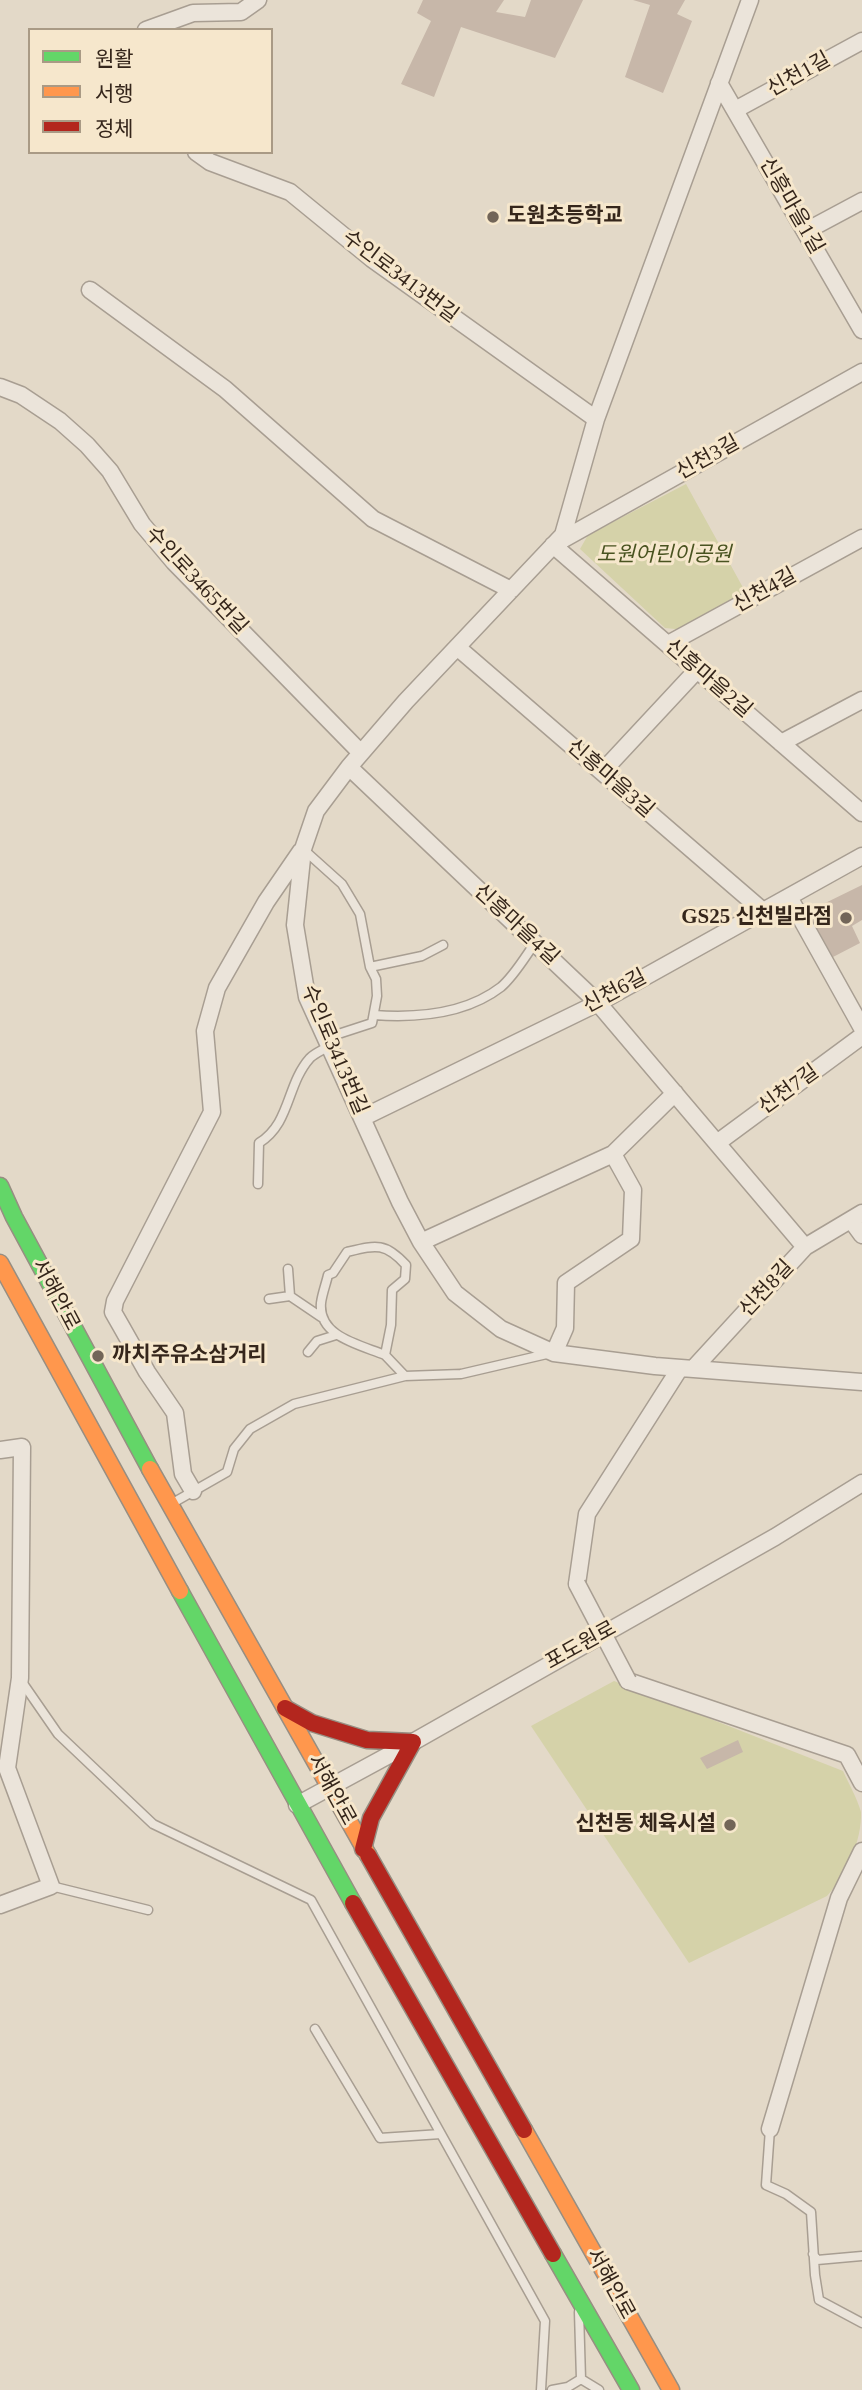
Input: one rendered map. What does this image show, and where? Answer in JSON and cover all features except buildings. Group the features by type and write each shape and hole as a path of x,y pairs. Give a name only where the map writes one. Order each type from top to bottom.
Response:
{"main road":[{"name":"서해안로","path":"0,1186 114,1406 169,1505 671,2390"},
{"name":"서해안로","path":"0,1263 298,1805 631,2390"},
{"path":"284,1707 312,1723 366,1740 413,1742 372,1818 363,1849"}],"street":[{"path":"152,28 194,13 241,12 258,0"},
{"name":"수인로3413번길","path":"750,0 596,419 563,535 406,701 349,766 316,811 303,849 295,925 307,997 421,1242 455,1293 501,1329 554,1353 687,1368 862,1382"},
{"name":"신천1길","path":"735,110 862,41"},
{"name":"신흥마을1길","path":"719,83 862,330"},
{"name":"수인로3413번길","path":"199,154 210,162 290,192 372,259 596,419"},
{"path":"807,231 862,201"},
{"path":"90,290 225,389 373,519 511,590"},
{"name":"신천3길","path":"553,545 862,372"},
{"name":"수인로3465번길","path":"1,388 21,395 60,421 87,445 110,471 142,524 173,562 361,753"},
{"name":"신천4길","path":"668,644 862,538"},
{"name":"신흥마을2길","path":"553,545 862,813"},
{"name":"신흥마을3길","path":"457,647 763,911"},
{"path":"602,772 697,670"},
{"path":"781,743 862,699"},
{"name":"신흥마을4길","path":"349,766 598,1003 805,1247"},
{"path":"193,1491 183,1474 175,1413 146,1372 113,1312 115,1301 212,1112 205,1031 217,988 266,902 303,849"},
{"name":"신천6길","path":"362,1118 598,1003 862,856"},
{"path":"789,897 862,1028"},
{"name":"신천7길","path":"717,1143 862,1036"},
{"path":"421,1242 613,1154 675,1093"},
{"path":"554,1353 565,1328 566,1283 631,1239 632,1190 613,1154"},
{"name":"신천8길","path":"862,1236 856,1217 805,1247 687,1368 587,1514 577,1584 628,1681 847,1755 862,1783"},
{"path":"0,1450 22,1447 20,1678 7,1768 51,1886 0,1905"},
{"name":"포도원로","path":"298,1805 775,1537 862,1483"},
{"path":"770,2129 839,1898 862,1851"}],"lane":[{"path":"258,1184 260,1143 269,1138 282,1122 290,1092 306,1065 328,1042 372,1023 377,996 376,979 370,967 360,914 342,884 303,849"},
{"path":"374,1015 411,1016 468,1005 502,986 535,943"},
{"path":"370,967 422,956 443,945"},
{"path":"321,1317 321,1302 328,1275 333,1273 347,1252 373,1246 391,1249 406,1265 405,1279 392,1290 391,1325 386,1355"},
{"path":"288,1269 290,1296"},
{"path":"268,1299 290,1296 321,1317 336,1335 386,1355 405,1376"},
{"path":"308,1352 317,1341 336,1335"},
{"path":"169,1505 227,1472 234,1449 250,1429 294,1404 405,1376 461,1374 554,1353"},
{"path":"20,1678 58,1734 153,1824 311,1900 545,2321 541,2390"},
{"path":"51,1886 148,1910"},
{"path":"315,2029 380,2138 441,2134"},
{"path":"770,2129 766,2186 786,2194 811,2212 819,2300 862,2323"},
{"path":"813,2254 817,2260 862,2256"},
{"path":"578,2300 581,2379"},
{"path":"552,2390 568,2387 581,2379"},
{"path":"581,2379 598,2390"}],"green space":[{"name":"도원어린이공원","path":"686,484 746,593 685,630 665,628 580,549 588,535"},
{"name":"신천동 체육시설","path":"614,1681 843,1771 861,1812 861,1823 852,1857 827,1896 689,1963 531,1726"}],"traffic: fast":[{"path":"0,1186 14,1217 150,1469"},
{"path":"180,1591 353,1903"},
{"path":"553,2254 631,2390"}],"traffic: slow":[{"path":"0,1263 180,1591"},
{"path":"150,1469 368,1855"},
{"path":"524,2130 671,2390"}],"traffic: jam":[{"path":"285,1708 312,1723 367,1740 413,1742 371,1818 363,1849"},
{"path":"368,1855 524,2130"},
{"path":"353,1903 553,2254"}],"place":[{"name":"도원초등학교","path":"493,217"},
{"name":"GS25 신천빌라점","path":"846,918"},
{"name":"까치주유소삼거리","path":"98,1356"},
{"name":"신천동 체육시설","path":"730,1825"}]}
